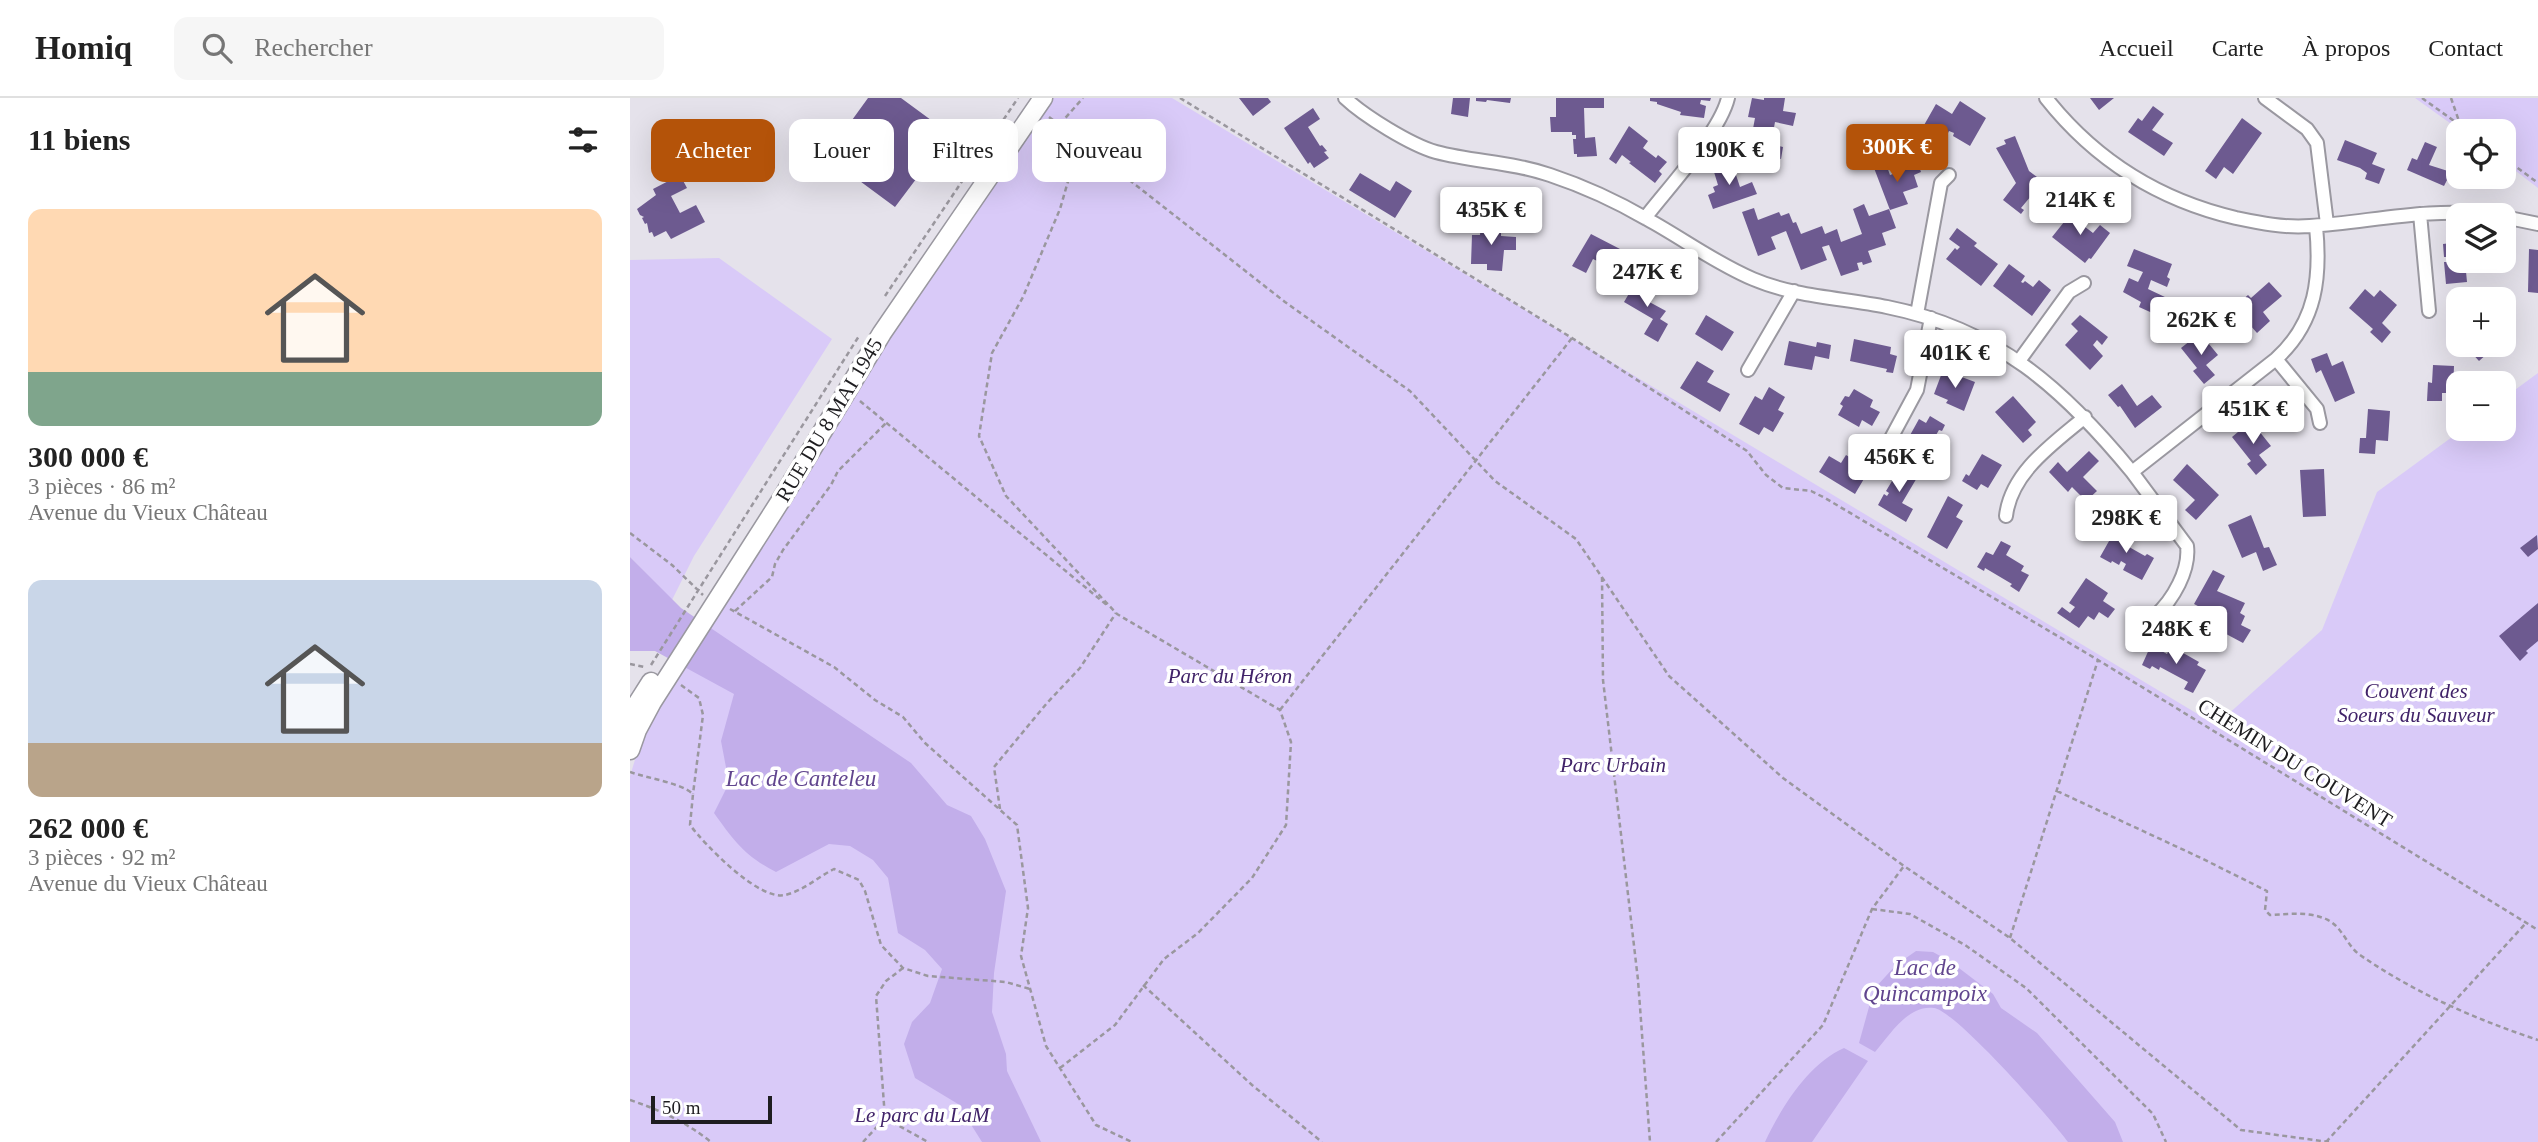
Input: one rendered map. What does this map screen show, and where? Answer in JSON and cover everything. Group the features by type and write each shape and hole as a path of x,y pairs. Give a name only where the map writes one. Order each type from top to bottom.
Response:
{"main road":[{"name":"RUE DU 8 MAI 1945","path":"630,715 771,496 876,324 938,229 1030,98"},
{"name":"RUE DU 8 MAI 1945","path":"703,602 782,500 881,333 1043,106"},
{"name":"RUE DU 8 MAI 1945","path":"630,750 659,671"}],"street":[{"path":"1345,98 1361,104 1407,140 1429,150 1537,170 1589,190 1763,283 1931,318 1986,341 2019,361 2062,394 2085,417 2133,472 2187,546 2188,559 2184,573 2162,609 2155,615"},
{"path":"1645,218 1712,132 1728,98"},
{"path":"2046,98 2078,135 2106,159 2168,196 2199,208 2279,226 2322,225 2446,213"},
{"path":"2133,472 2276,359 2298,333 2313,300 2319,274 2322,225 2317,143 2308,129 2264,98"},
{"path":"1917,314 1941,183 1949,175"},
{"path":"2420,214 2429,311"},
{"path":"2516,220 2538,223"},
{"path":"2019,361 2069,292 2084,283"},
{"path":"1748,370 1794,291"},
{"path":"1883,446 1889,442 1917,390 1931,318"},
{"path":"2276,359 2317,409 2320,423"},
{"path":"2006,516 2007,505 2031,464 2085,417"}],"path":[{"path":"880,303 1018,98"},
{"path":"1064,119 1083,98"},
{"name":"CHEMIN DU COUVENT","path":"1180,98 1572,338 1747,451 1766,475 1783,488 1811,491 1825,498 2098,660 2538,930"},
{"path":"2422,98 2450,119"},
{"path":"2451,98 2458,119"},
{"path":"2516,167 2538,183"},
{"path":"1068,182 1060,209 1023,297 992,353 979,436 1006,496 1117,614"},
{"path":"1132,182 1285,302 1410,391 1495,481 1576,539 1669,676 1783,778 1904,866 2010,938 2241,1130 2328,1142 2526,923"},
{"name":"RUE DU 8 MAI 1945","path":"659,671 703,602 865,327"},
{"path":"1280,710 1572,338"},
{"path":"847,391 1117,614 1280,710 1291,743 1286,825 1252,878 1198,933 1164,959 1115,1025 1060,1068"},
{"path":"735,611 772,577 775,564 783,550 838,471 886,423"},
{"path":"630,533 690,580 703,602 735,611 834,667 875,700 903,717 925,743 1017,825 1028,908 1021,956 1046,1046 1096,1125 1132,1142"},
{"path":"1602,577 1603,680 1638,981 1650,1142"},
{"path":"1000,809 993,767 1080,668 1100,634 1117,614"},
{"path":"2010,938 2098,660"},
{"path":"659,671 699,698 703,715 690,825 699,838 749,883 765,892 782,896 834,869 859,880 865,891 881,945 903,968 928,976 1006,982 1030,989"},
{"path":"630,772 684,787 693,794"},
{"path":"2057,791 2267,891 2265,910 2270,915 2306,913 2329,921 2342,931 2356,953 2450,1006 2538,1040"},
{"path":"1716,1142 1822,1025 1872,909 1904,866"},
{"path":"1872,909 1910,914 1965,945 2026,988 2153,1114 2166,1142"},
{"path":"863,1142 885,1118 876,996 886,981 903,968"},
{"path":"1143,985 1252,1085 1322,1142"},
{"path":"630,1100 660,1110 693,1128 711,1142"},
{"path":"885,1118 928,1142"}],"green space":[{"name":"Parc Urbain","path":"1051,98 1172,98 2216,725 2322,630 2377,492 2447,441 2516,441 2516,389 2538,373 2538,1142 630,1142 630,776 643,734 711,621 890,338 995,182 1018,182 1018,147 1032,126 1032,182 1166,182 1166,119 1037,119"},
{"path":"2415,98 2538,98 2538,188 2516,171 2516,119 2446,120"},
{"path":"719,258 832,339 694,556 672,600 630,557 630,260"}],"water":[{"name":"Lac de Canteleu","path":"630,557 681,608 911,763 947,805 971,816 985,839 1006,891 994,973 992,1012 1006,1054 1007,1071 1041,1142 982,1142 958,1104 915,1078 904,1044 912,1022 930,1003 942,969 925,950 898,933 888,878 873,860 850,846 829,844 776,872 741,847 714,813 729,783 721,741 734,694 655,651 630,651"},
{"name":"Lac de Quincampoix","path":"1916,951 1933,952 1951,962 1993,994 2001,1008 2037,1033 2115,1122 2123,1142 2068,1142 1982,1046 1962,1027 1934,1008 1925,1008 1908,1016 1875,1052 1859,1043 1874,989 1896,965"},
{"name":"Lac de Quincampoix","path":"1844,1048 1868,1061 1812,1142 1765,1142 1779,1115 1807,1076 1831,1055"}],"building":[{"path":"868,98 901,98 930,119 908,119 908,182 914,182 895,207 861,182 894,182 894,119 853,119"},
{"path":"1239,98 1268,98 1271,102 1253,116"},
{"path":"1453,98 1470,98 1468,117 1451,114"},
{"path":"1476,98 1511,98 1510,103 1476,101"},
{"path":"1556,98 1604,98 1604,108 1584,108 1585,138 1595,137 1597,156 1577,157 1577,154 1574,154 1573,139 1576,139 1576,135 1572,135 1572,132 1551,132 1550,117 1556,117"},
{"path":"1650,98 1711,98 1710,101 1701,100 1700,104 1706,106 1704,118 1680,115 1681,112 1650,101"},
{"path":"1752,98 1785,98 1783,111 1796,113 1793,126 1775,122 1771,144 1783,147 1781,159 1736,150 1740,131 1752,134 1755,118 1748,117"},
{"path":"2090,98 2114,98 2099,110"},
{"path":"1960,101 1986,118 1970,146 1949,131 1948,133 1943,130 1934,143 1919,134 1936,104 1952,114"},
{"path":"2153,106 2164,114 2152,130 2173,143 2164,156 2128,132 2138,118 2142,121"},
{"path":"1313,108 1320,119 1308,127 1320,146 1327,151 1324,152 1329,158 1314,168 1310,162 1308,164 1284,128"},
{"path":"2242,118 2262,133 2233,174 2224,167 2216,179 2205,171"},
{"path":"1629,126 1648,141 1643,148 1667,162 1659,171 1662,174 1655,183 1622,155 1616,164 1609,159"},
{"path":"2015,136 2029,171 2049,186 2039,200 2031,196 2021,208 2024,210 2021,214 2003,200 2016,183 1996,148 2006,144 2004,140"},
{"path":"2345,140 2377,153 2372,164 2385,169 2379,184 2365,179 2367,173 2360,168 2337,160"},
{"path":"2425,142 2437,147 2429,165 2446,170 2444,186 2407,170 2412,158 2417,160"},
{"path":"1731,160 1740,187 1752,182 1757,194 1713,209 1708,195 1715,192 1713,187 1718,185 1714,172 1719,170 1716,163"},
{"path":"1917,161 1921,172 1914,175 1918,187 1903,192 1908,204 1890,210 1874,168 1886,164 1890,175 1910,168 1909,164"},
{"path":"1360,173 1390,191 1396,181 1412,191 1395,218 1349,190"},
{"path":"666,182 684,182 687,188 671,196 680,213 696,205 705,222 671,239 666,231 654,237 652,232 649,233 647,223 645,224 642,218 644,217 637,209 656,195 653,189"},
{"path":"1864,204 1869,216 1889,209 1896,228 1882,233 1886,245 1868,251 1872,262 1863,265 1862,262 1857,263 1859,270 1841,276 1829,245 1822,247 1827,260 1801,270 1786,231 1771,237 1776,249 1758,256 1742,212 1754,208 1758,220 1779,212 1781,216 1789,213 1801,234 1822,226 1825,234 1837,229 1841,242 1862,234 1853,209"},
{"path":"2076,207 2086,215 2080,223 2093,233 2100,225 2110,233 2085,263 2052,237"},
{"path":"1481,225 1501,225 1501,236 1516,237 1516,250 1504,250 1502,271 1487,270 1487,264 1471,264 1472,235 1480,235"},
{"path":"1957,228 1977,243 1974,246 1998,264 1981,286 1946,259 1955,248 1957,250 1960,247 1949,239"},
{"path":"1591,234 1620,249 1610,267 1593,259 1586,273 1572,266"},
{"path":"2443,244 2446,244 2446,257 2444,257"},
{"path":"2134,249 2172,264 2167,277 2170,279 2167,287 2151,280 2148,289 2167,298 2159,316 2139,307 2141,302 2123,292 2129,278 2138,282 2143,272 2127,266"},
{"path":"2529,249 2538,250 2538,293 2528,292"},
{"path":"2444,262 2446,273 2466,273 2467,282 2446,284"},
{"path":"2009,264 2025,276 2021,282 2025,281 2033,287 2039,280 2051,290 2032,316 1993,286"},
{"path":"1640,275 1651,281 1642,298 1666,311 1660,319 1668,324 1658,342 1644,334 1653,319 1624,302"},
{"path":"2269,282 2282,296 2263,312 2270,321 2257,333 2234,307 2248,295 2251,298"},
{"path":"2365,289 2374,297 2380,290 2397,305 2382,323 2391,332 2382,343 2370,332 2373,329 2349,308"},
{"path":"1706,315 1734,332 1722,351 1695,334"},
{"path":"2080,315 2108,337 2102,345 2097,340 2093,345 2103,356 2090,370 2065,345 2078,331 2071,324"},
{"path":"2200,333 2218,355 2206,365 2215,375 2204,384 2193,371 2197,368 2181,348"},
{"path":"1854,339 1891,347 1890,354 1897,356 1893,373 1886,372 1887,369 1850,361"},
{"path":"1789,341 1816,347 1817,342 1831,345 1829,359 1815,356 1812,370 1784,365"},
{"path":"2327,353 2332,366 2343,361 2355,393 2335,402 2321,370 2316,373 2311,359"},
{"path":"1697,361 1714,371 1707,382 1730,394 1720,412 1680,388"},
{"path":"2433,365 2454,366 2454,371 2446,371 2446,393 2442,393 2442,401 2427,401 2428,382 2432,383"},
{"path":"1943,370 1975,382 1964,411 1934,394"},
{"path":"2122,384 2137,406 2152,395 2162,407 2135,428 2120,406 2108,395"},
{"path":"1769,387 1785,397 1778,410 1784,413 1773,432 1764,427 1759,435 1739,424 1755,396 1762,400"},
{"path":"1854,389 1873,400 1870,407 1880,412 1872,426 1862,420 1859,427 1838,415 1843,406 1840,404"},
{"path":"2013,396 2036,422 2028,430 2032,435 2023,443 1995,412"},
{"path":"2368,409 2390,411 2388,441 2376,440 2375,454 2359,453 2360,438 2366,438"},
{"path":"1930,416 1945,425 1942,431 1939,430 1923,457 1904,446 1919,419 1926,423"},
{"path":"2251,421 2271,446 2259,455 2267,465 2256,475 2247,464 2251,461 2232,437"},
{"path":"2089,451 2099,461 2083,477 2097,491 2086,501 2072,487 2068,492 2049,472 2058,462 2067,472"},
{"path":"1982,454 2002,465 1988,488 1981,484 1977,490 1962,481 1966,474 1969,476"},
{"path":"1846,455 1856,461 1851,469 1865,477 1855,494 1819,472 1829,456 1841,463"},
{"path":"2187,464 2219,495 2196,520 2185,510 2195,500 2173,480"},
{"path":"1901,466 1918,476 1902,503 1913,509 1906,522 1878,505 1884,494 1887,496 1889,493 1886,491"},
{"path":"2324,469 2326,516 2303,517 2300,470"},
{"path":"1948,496 1963,505 1956,517 1963,521 1947,549 1927,537"},
{"path":"2251,515 2264,548 2269,547 2277,565 2263,571 2256,552 2242,558 2228,525"},
{"path":"2117,527 2128,533 2122,543 2154,558 2142,580 2123,570 2126,564 2121,561 2119,565 2100,557"},
{"path":"2537,535 2538,549 2528,557 2520,548"},
{"path":"2001,541 2011,546 2006,555 2024,566 2021,571 2029,575 2019,592 2010,586 2012,584 1985,568 1984,571 1977,567 1986,552 1993,555"},
{"path":"2213,570 2225,576 2217,591 2245,603 2240,613 2245,616 2241,625 2251,630 2243,643 2213,627 2219,617 2194,604"},
{"path":"2086,578 2108,593 2103,601 2115,609 2108,618 2099,612 2094,620 2088,616 2079,628 2057,613 2062,607 2070,613 2075,607 2069,603"},
{"path":"2538,603 2538,641 2526,651 2528,653 2520,661 2499,636"},
{"path":"2151,645 2167,654 2171,646 2199,662 2197,665 2206,670 2193,693 2184,689 2188,682 2160,667 2159,670 2152,666 2150,669 2142,665"}],"park label":[{"name":"Parc du Héron","path":"1230,676"},
{"name":"Couvent des Soeurs du Sauveur","path":"2416,703"},
{"name":"Le parc du LaM","path":"922,1115"}]}
